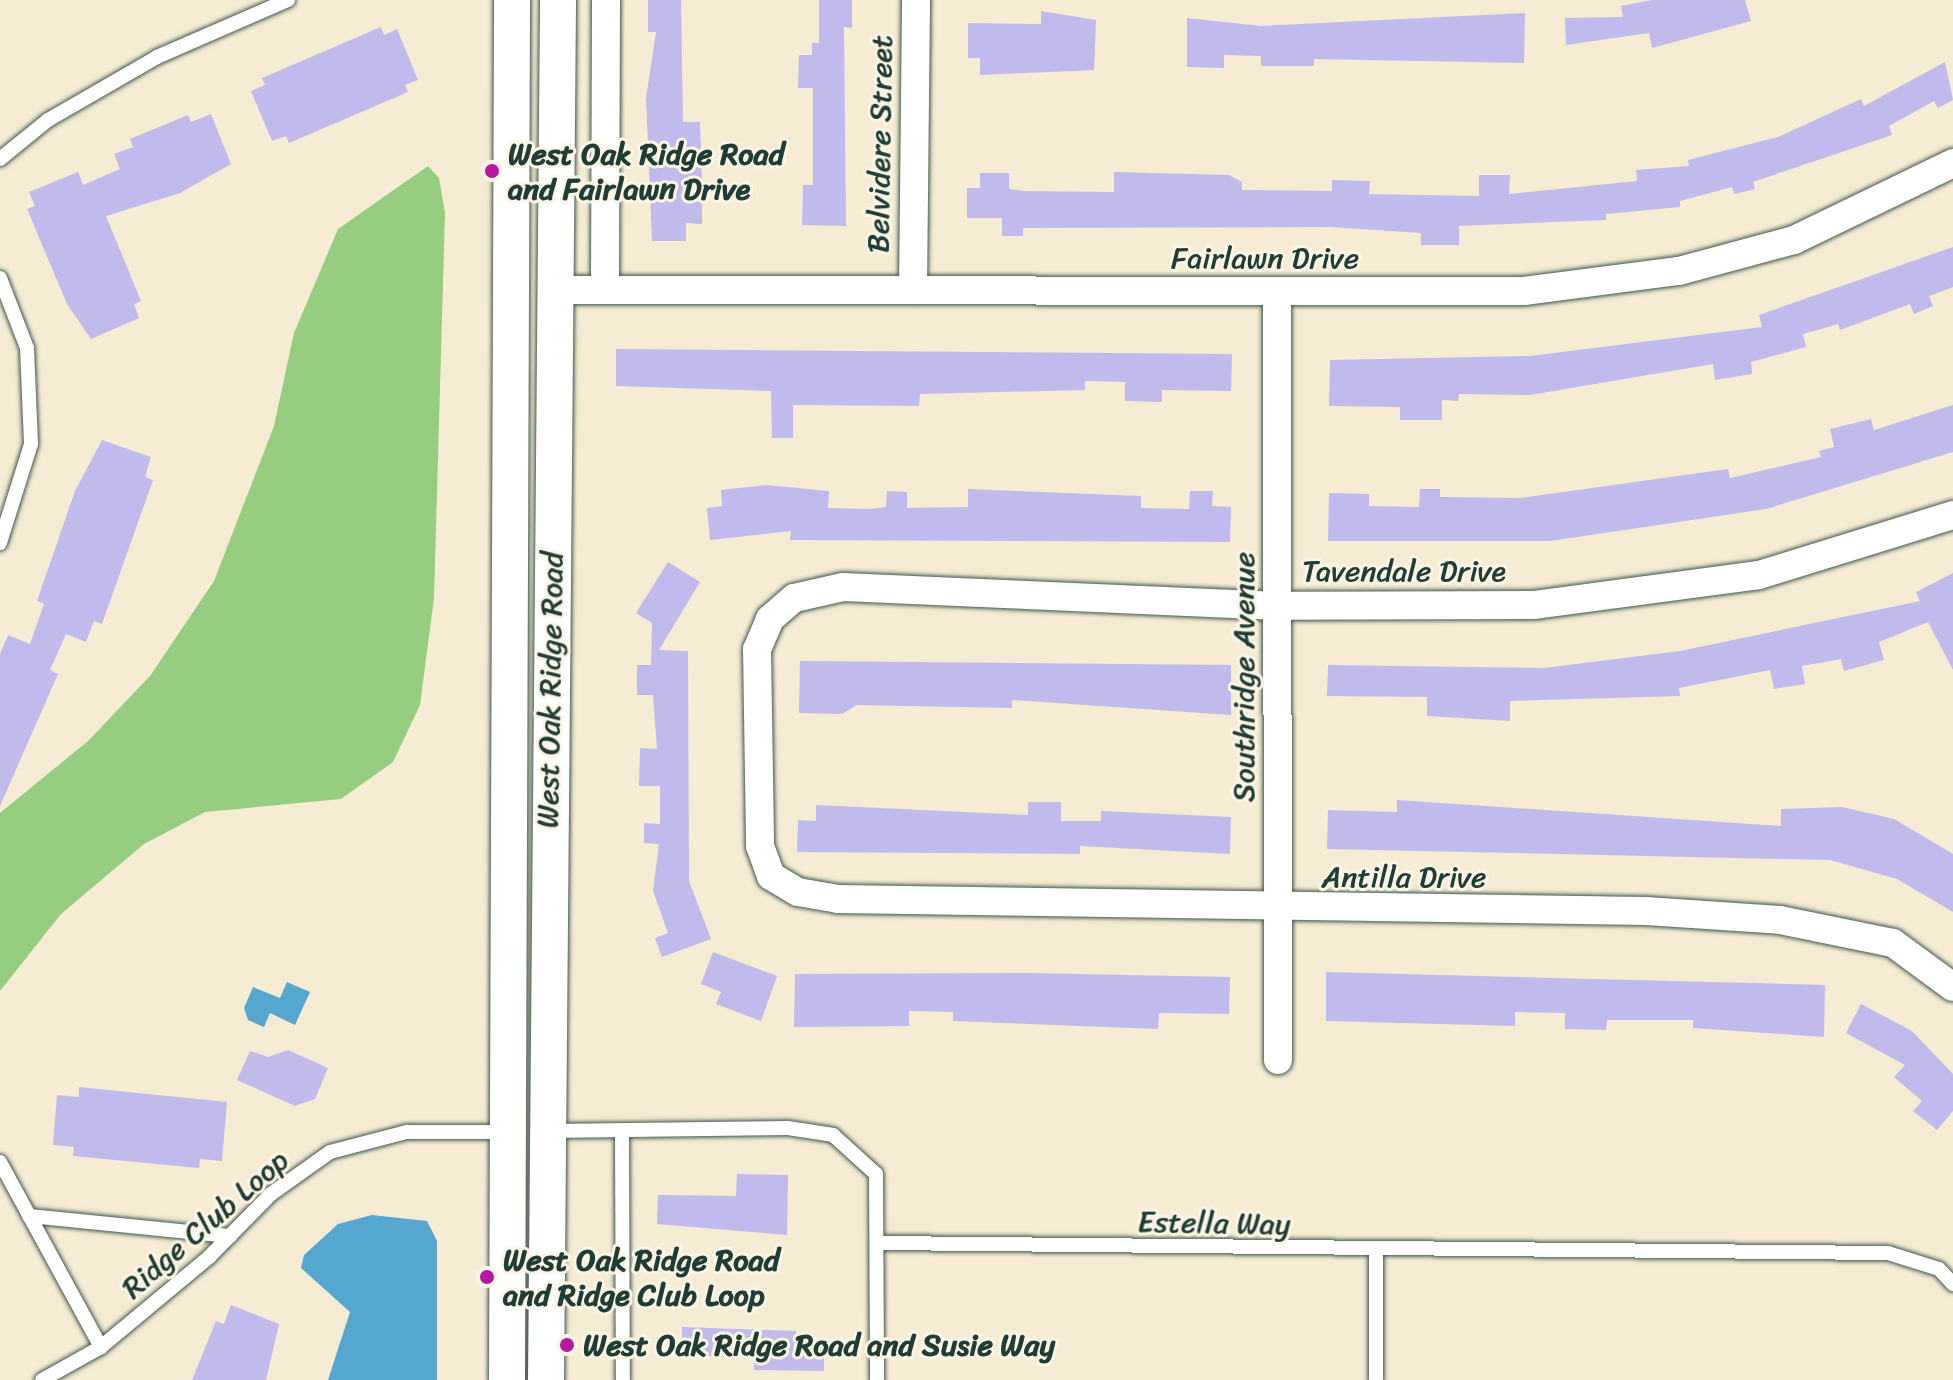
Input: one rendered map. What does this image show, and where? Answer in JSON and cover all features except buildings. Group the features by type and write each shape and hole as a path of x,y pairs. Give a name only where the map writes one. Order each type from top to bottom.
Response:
{"street":[{"name":"West Oak Ridge Road","path":"507,1380 512,0"},
{"path":"525,0 533,53 529,283 554,290"},
{"name":"West Oak Ridge Road","path":"546,1380 545,1131 558,0"},
{"path":"605,287 606,0"},
{"name":"Belvidere Street","path":"913,290 916,0"},
{"name":"Fairlawn Drive","path":"554,290 605,287 1277,293 1524,291 1679,271 1794,240 1953,163"},
{"name":"Southridge Avenue","path":"1277,293 1278,1060"},
{"name":"Tavendale Drive","path":"838,899 798,892 771,876 760,846 757,649 770,619 794,598 843,587 1279,606 1535,605 1759,575 1953,515"},
{"name":"Antilla Drive","path":"838,899 1279,911 1646,911 1780,920 1893,943 1953,987"},
{"path":"508,1132 545,1131"}],"lane":[{"path":"0,159 48,120 157,57 288,0"},
{"path":"0,278 27,348 31,444 0,543"},
{"path":"545,1131 788,1128 833,1135 876,1174 880,1243 877,1380"},
{"path":"622,1131 623,1380"},
{"name":"Ridge Club Loop","path":"42,1380 101,1347 230,1236 271,1194 330,1152 407,1132 508,1132"},
{"path":"0,1162 101,1347"},
{"path":"29,1216 230,1236"},
{"name":"Estella Way","path":"880,1243 1376,1252 1888,1253 1939,1269 1953,1284"},
{"path":"1376,1252 1376,1380"}],"green space":[{"path":"428,166 439,178 445,213 434,598 420,705 393,762 341,799 205,812 144,844 61,914 0,991 0,813 88,741 150,676 214,581 274,426 294,333 338,229"}],"water":[{"path":"287,982 310,992 295,1025 270,1013 264,1027 248,1020 244,1008 253,987 280,998"},
{"path":"372,1215 427,1221 437,1241 437,1380 328,1380 350,1312 301,1268 304,1255 338,1224"}],"place":[{"name":"West Oak Ridge Road and Fairlawn Drive","path":"492,171"},
{"name":"West Oak Ridge Road and Ridge Club Loop","path":"487,1277"},
{"name":"West Oak Ridge Road and Susie Way","path":"567,1345"}]}
